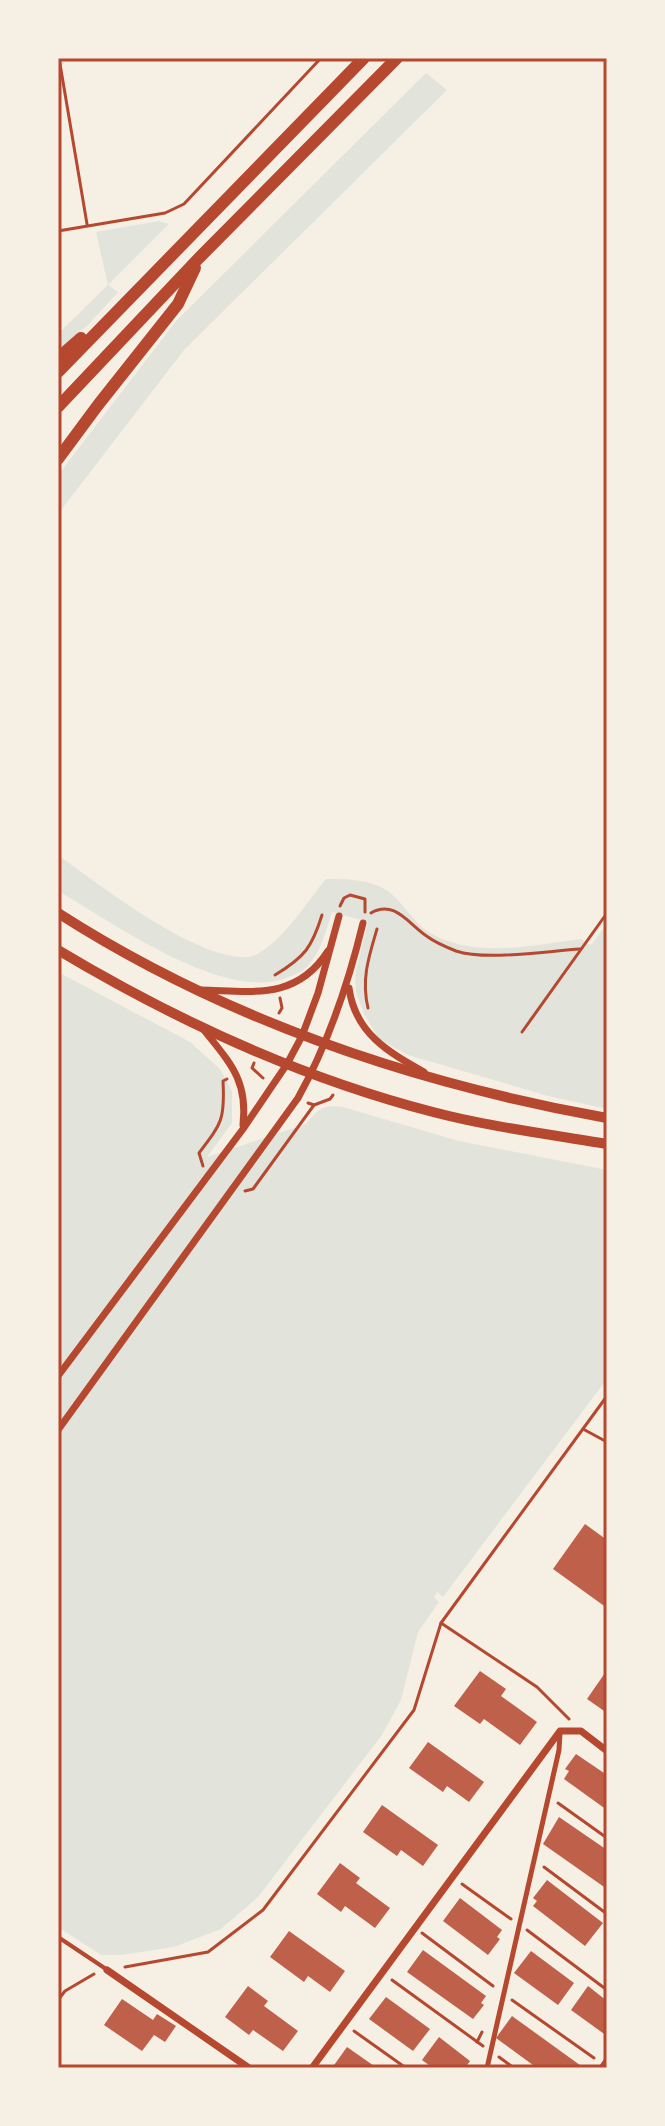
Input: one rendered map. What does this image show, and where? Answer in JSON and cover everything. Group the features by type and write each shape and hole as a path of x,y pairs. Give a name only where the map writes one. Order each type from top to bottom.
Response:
{"highway":[{"path":"58,372 364,58"},
{"path":"58,407 199,258 397,58"},
{"path":"58,459 178,304 199,258"},
{"path":"58,358 107,313 124,304"}],"main road":[{"path":"58,913 130,956 197,990 326,1046 440,1082 607,1118"},
{"path":"58,950 119,987 202,1029 312,1073 433,1112 607,1144"}],"street":[{"path":"58,1376 243,1129 287,1064 302,1036 318,993 339,916"},
{"path":"58,1430 298,1098 326,1046 348,985 363,923"},
{"path":"197,990 284,989 318,966 332,946"},
{"path":"348,985 355,1014 367,1034 388,1052 440,1082"},
{"path":"202,1029 237,1074 245,1103 243,1129"},
{"path":"560,1731 581,1731 607,1751"},
{"path":"487,2068 559,1750 560,1731"},
{"path":"312,2068 560,1731"},
{"path":"107,1970 249,2068"},
{"path":"602,2068 607,2061"}],"lane":[{"path":"58,1937 107,1970"}],"path":[{"path":"59,58 87,226"},
{"path":"58,231 165,213 184,204 321,58"},
{"path":"339,916 344,898 359,896 365,899 366,905 363,923"},
{"path":"363,923 372,912 390,908 435,941 459,952 477,955 580,949"},
{"path":"522,1032 607,913"},
{"path":"275,976 295,963 313,944 322,915"},
{"path":"367,1034 373,1026 364,993 365,970 377,929"},
{"path":"206,1178 199,1153 221,1124 225,1107 223,1081 237,1074"},
{"path":"227,1196 253,1189 314,1105"},
{"path":"58,2000 65,1991 93,1974 208,1952 263,1910 414,1710 441,1623 607,1396"},
{"path":"583,1429 607,1442"},
{"path":"441,1623 537,1687 581,1731"},
{"path":"548,1796 607,1838"},
{"path":"534,1860 607,1914"},
{"path":"453,1877 607,1990"},
{"path":"382,1973 514,2068"},
{"path":"345,2024 406,2068"},
{"path":"477,2042 482,2032"}],"shaded area":[{"path":"426,73 447,90 184,350 58,514 58,475 176,321"},
{"path":"159,221 169,224 108,285 96,232"},
{"path":"108,285 118,292 88,325 58,349 58,334"},
{"path":"58,855 157,923 217,952 242,957 261,952 279,937 326,879 357,880 379,886 430,933 466,946 524,947 581,939 591,945 607,924 607,1109 548,1096 408,1055 379,1039 364,1014 356,992 355,975 368,922 332,912 319,948 304,970 265,982 236,980 172,957 58,891"},
{"path":"58,972 190,1042 220,1069 232,1091 232,1123 207,1157 306,1124 322,1109 336,1106 459,1141 607,1170 607,1379 443,1597 437,1592 434,1597 439,1602 418,1632 401,1700 382,1735 258,1897 221,1929 174,1947 121,1955 101,1955 58,1927"}],"building":[{"path":"585,1524 607,1540 607,1608 553,1569"},
{"path":"607,1670 607,1713 587,1699"},
{"path":"480,1671 506,1689 501,1696 537,1722 520,1745 484,1719 480,1724 454,1706"},
{"path":"428,1742 484,1782 469,1802 447,1786 443,1792 409,1768"},
{"path":"576,1754 607,1775 607,1810 564,1779 569,1771 565,1769"},
{"path":"382,1805 438,1845 423,1866 401,1850 397,1856 363,1832"},
{"path":"559,1817 607,1850 607,1889 543,1844"},
{"path":"340,1863 360,1878 356,1883 390,1908 375,1928 345,1906 341,1912 317,1894"},
{"path":"547,1880 603,1923 585,1946 533,1906 537,1901 533,1898"},
{"path":"460,1898 502,1930 497,1937 500,1939 488,1955 443,1921"},
{"path":"289,1931 345,1971 330,1992 308,1976 304,1982 270,1957"},
{"path":"423,1950 486,1996 481,2003 484,2005 473,2019 407,1972"},
{"path":"531,1951 574,1983 558,2005 514,1973"},
{"path":"248,1986 268,2001 264,2006 298,2031 283,2051 253,2030 249,2035 225,2017"},
{"path":"588,1986 607,2001 607,2036 571,2010"},
{"path":"386,1997 430,2029 413,2051 369,2019"},
{"path":"122,1999 153,2020 157,2014 176,2026 165,2042 154,2035 142,2051 104,2025"},
{"path":"512,2016 584,2068 537,2068 496,2038"},
{"path":"439,2037 470,2061 465,2068 433,2068 422,2060"},
{"path":"347,2047 377,2068 332,2068"}]}
